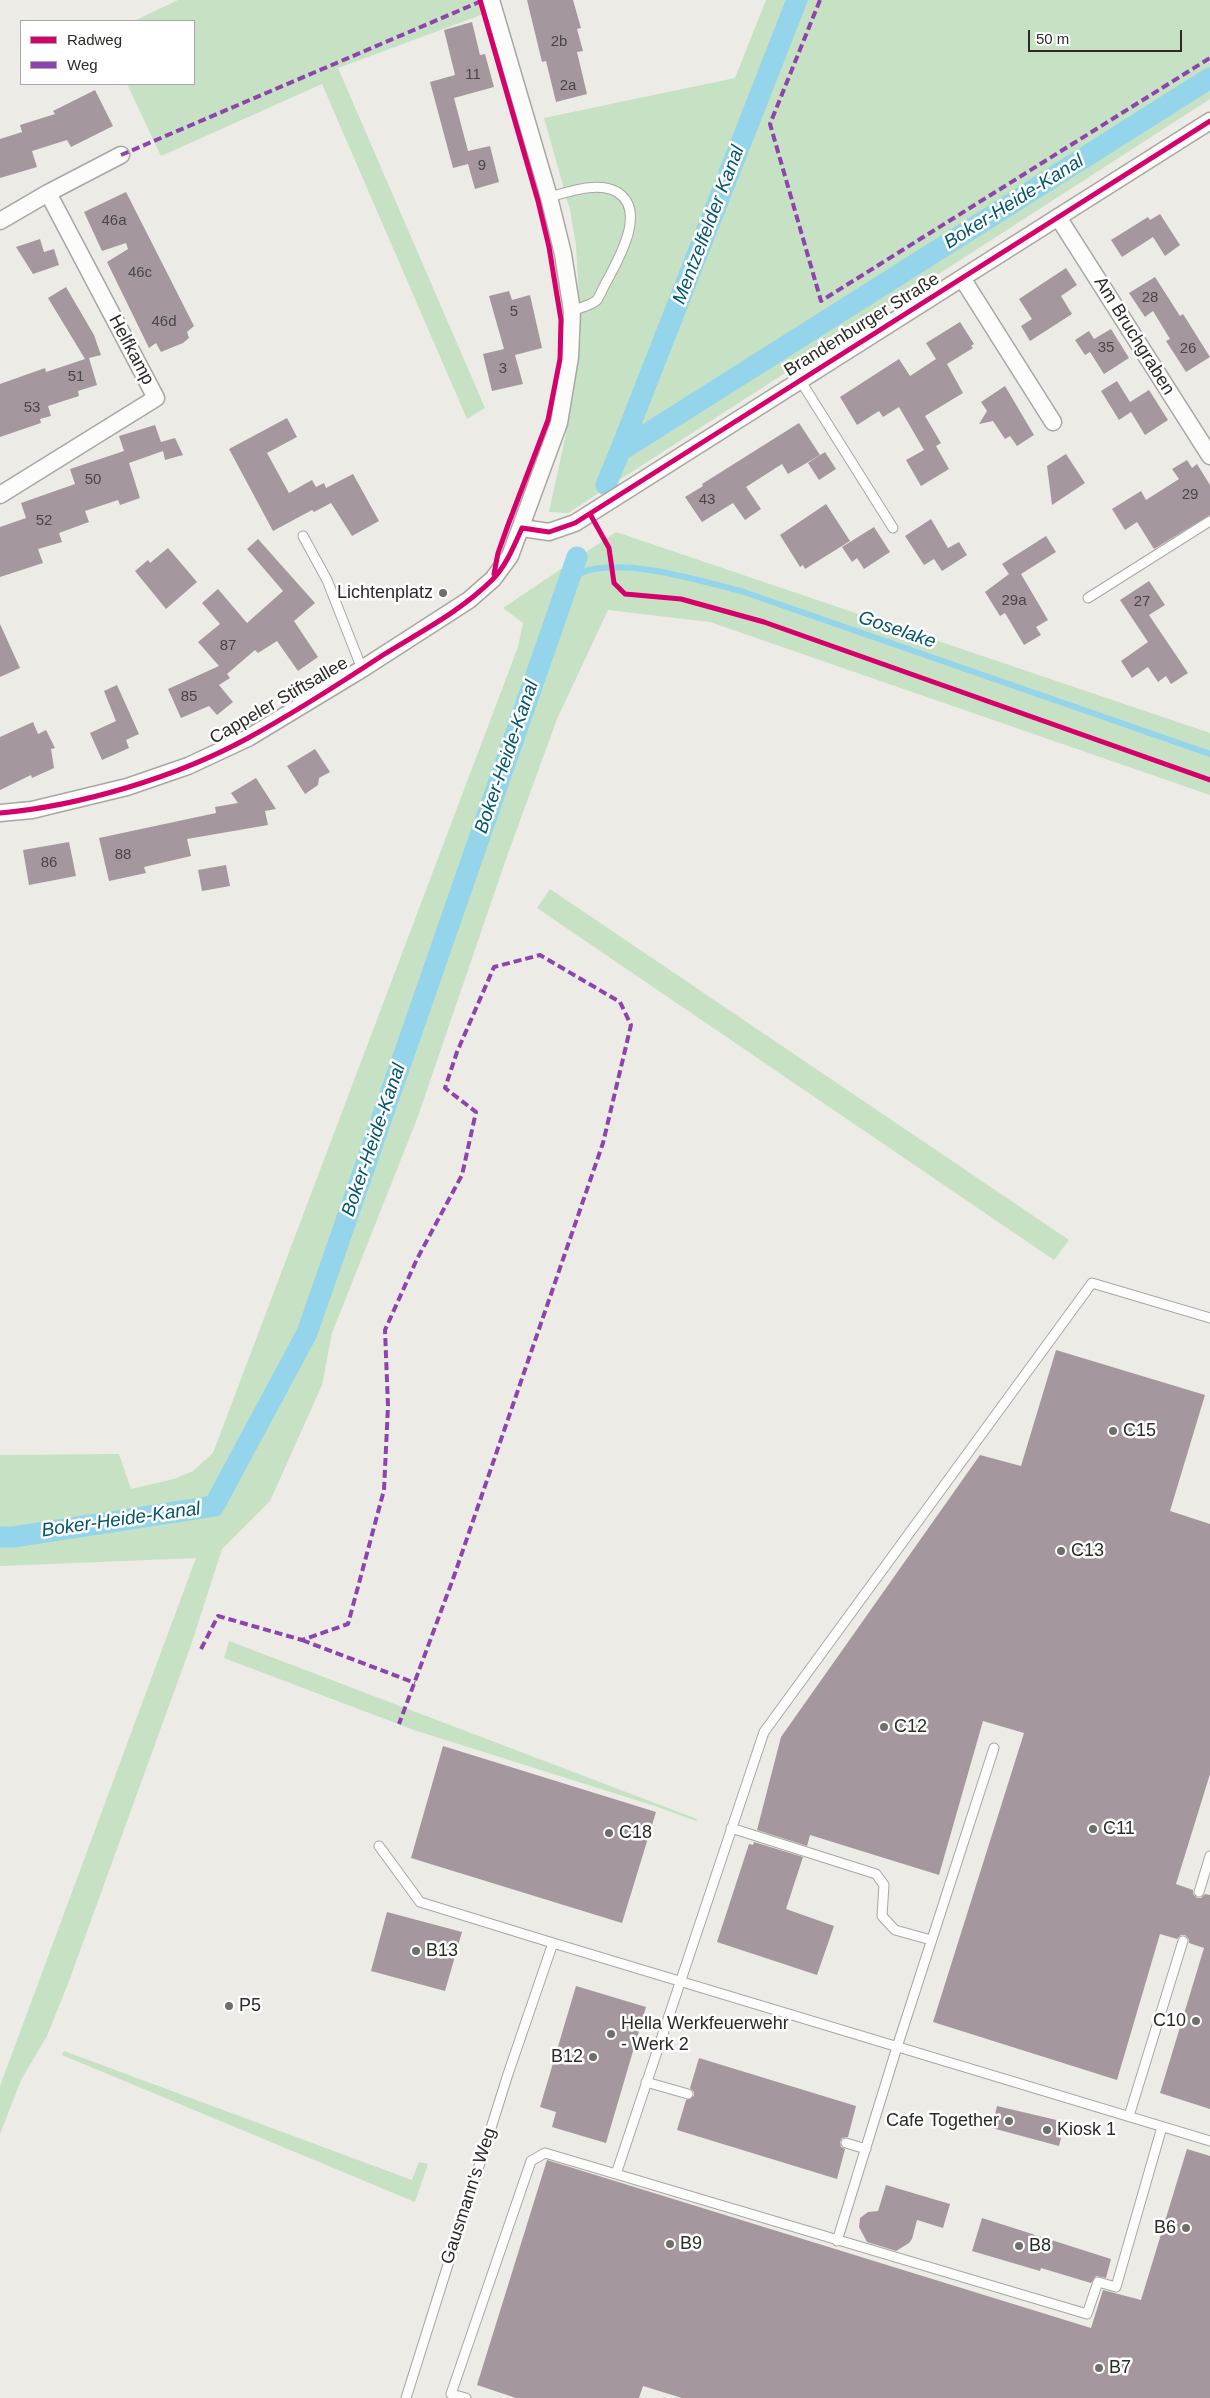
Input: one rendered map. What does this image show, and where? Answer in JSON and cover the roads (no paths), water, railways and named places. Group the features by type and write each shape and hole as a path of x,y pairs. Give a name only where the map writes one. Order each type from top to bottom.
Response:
{"street":[{"path":"491,0 549,197 563,254 572,311 570,357 558,423 522,528"},
{"name":"Brandenburger Straße","path":"522,528 549,532 575,523 1210,121"},
{"path":"0,221 48,193 121,155"},
{"name":"Helfkamp","path":"0,495 156,398 48,193"},
{"name":"Am Bruchgraben","path":"1058,217 1210,456"},
{"name":"Brandenburger Straße","path":"962,278 1053,422"},
{"name":"Cappeler Stiftsallee","path":"0,813 32,810 127,787 188,766 248,738 362,669 468,600 493,579 510,556 522,528"}],"lane":[{"path":"549,197 584,188 600,187 617,192 627,202 630,212 624,249 596,301 572,311"},
{"path":"800,380 893,528"},
{"path":"1088,598 1210,521"},
{"path":"303,536 327,580 353,651 362,669"},
{"path":"616,2174 764,1732 1092,1282 1210,1318"},
{"path":"837,2241 931,1940 994,1748"},
{"path":"731,1828 876,1874 884,1885 882,1916 895,1930 931,1940"},
{"path":"379,1846 420,1902 1210,2141"},
{"path":"1199,1892 1210,1856"},
{"path":"1129,2116 1183,1941"},
{"name":"Gausmann's Weg","path":"406,2398 508,2074 537,1996 554,1943"},
{"path":"646,2082 688,2094"},
{"path":"466,2398 450,2396 531,2161 545,2153 1087,2314 1098,2282 1116,2287 1162,2127"},
{"path":"846,2144 866,2149"}],"waterway":[{"name":"Mentzelfelder Kanal","path":"620,451 797,0"},
{"name":"Boker-Heide-Kanal","path":"606,485 620,451 1210,78"},
{"name":"Boker-Heide-Kanal","path":"0,1537 13,1537 214,1506 307,1333 577,557"},
{"name":"Goselake","path":"568,579 589,570 607,568 645,569 741,591 1210,754"}],"place":[{"name":"Lichtenplatz","path":"443,593"},
{"name":"C15","path":"1113,1431"},
{"name":"C13","path":"1061,1551"},
{"name":"C12","path":"884,1727"},
{"name":"C11","path":"1093,1829"},
{"name":"C18","path":"609,1833"},
{"name":"B13","path":"416,1951"},
{"name":"P5","path":"229,2006"},
{"name":"C10","path":"1196,2021"},
{"name":"Hella Werkfeuerwehr - Werk 2","path":"611,2034"},
{"name":"B12","path":"593,2057"},
{"name":"Cafe Together","path":"1009,2121"},
{"name":"Kiosk 1","path":"1047,2130"},
{"name":"B6","path":"1186,2228"},
{"name":"B9","path":"670,2244"},
{"name":"B8","path":"1019,2246"},
{"name":"B7","path":"1099,2368"}]}
